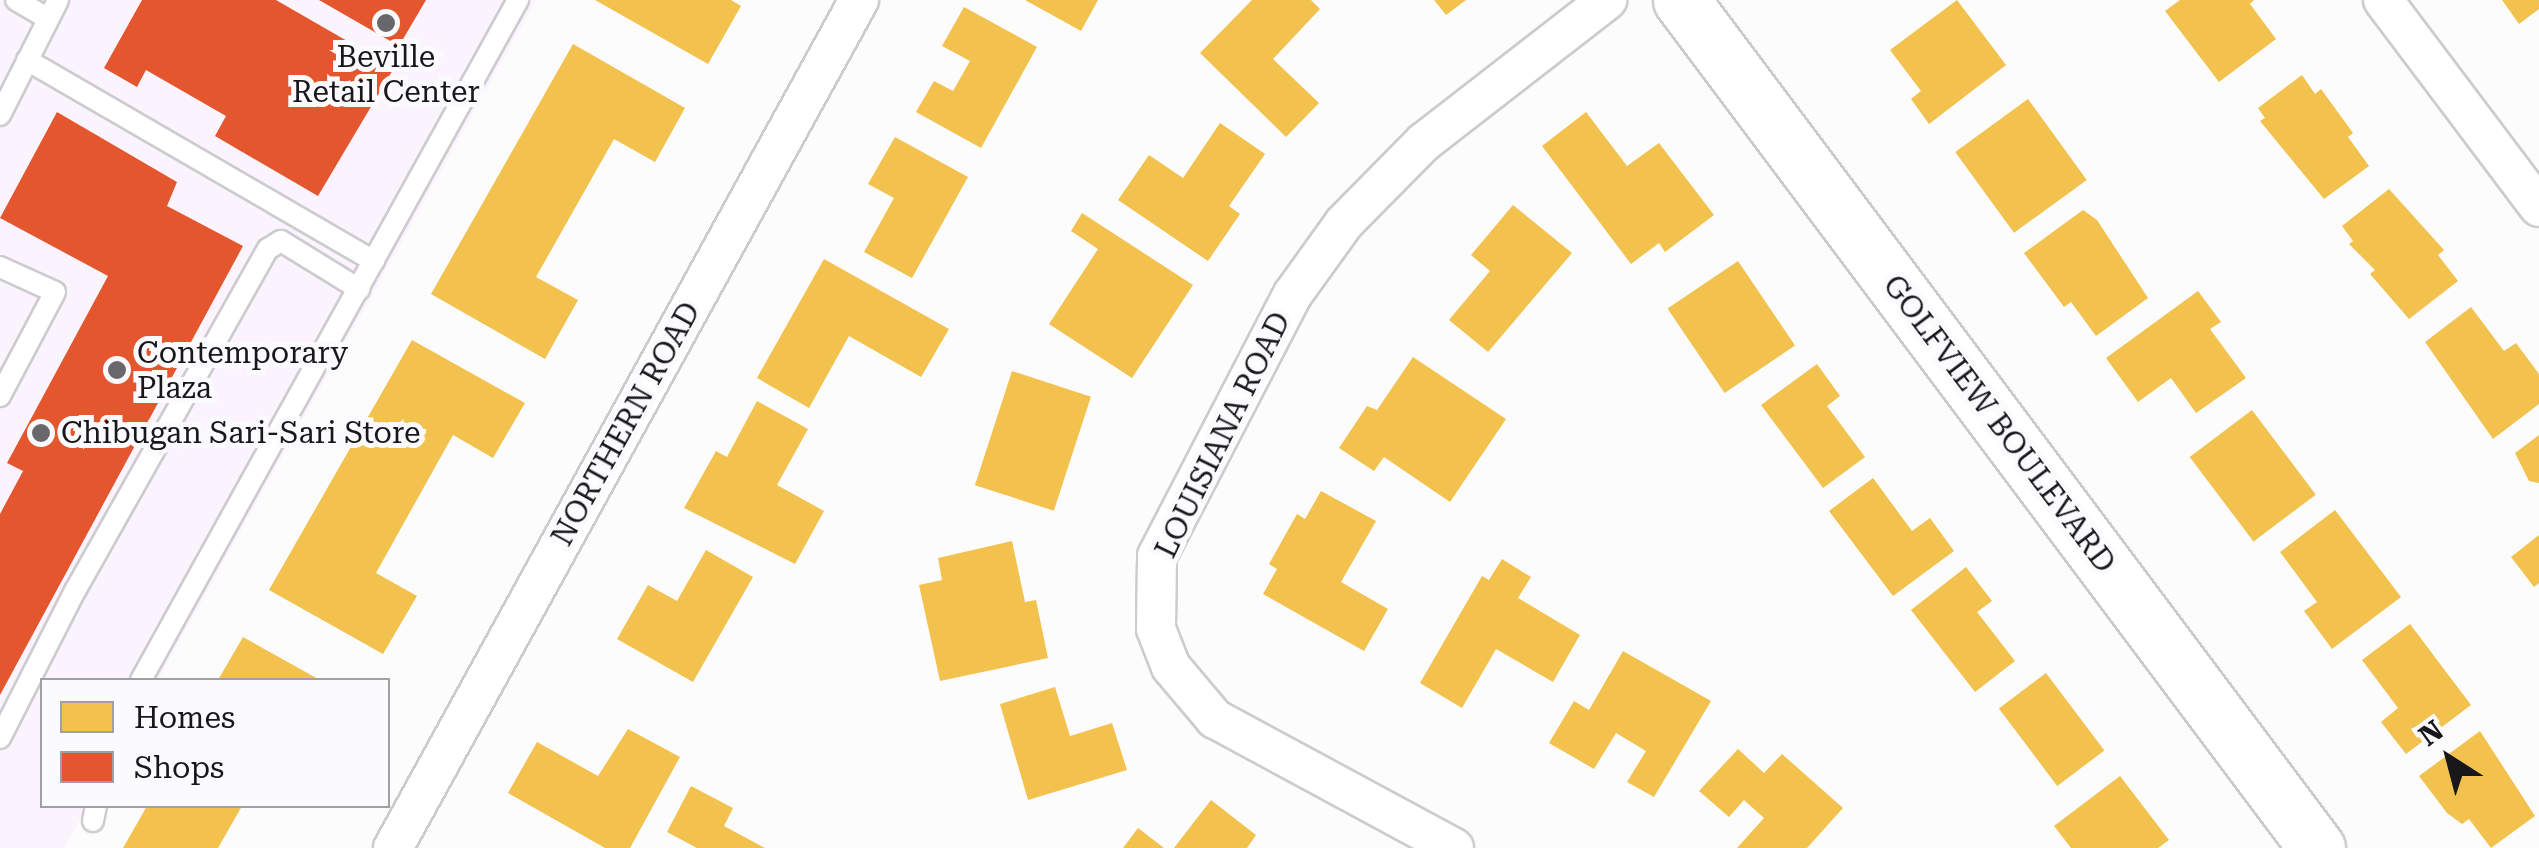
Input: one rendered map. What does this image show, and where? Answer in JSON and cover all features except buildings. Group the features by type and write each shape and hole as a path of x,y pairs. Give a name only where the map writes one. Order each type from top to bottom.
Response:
{"street":[{"name":"NORTHERN ROAD","path":"393,848 859,0"},
{"name":"LOUISIANA ROAD","path":"1454,848 1215,719 1171,666 1156,629 1157,556 1293,294 1344,223 1424,142 1606,0"},
{"name":"GOLFVIEW BOULEVARD","path":"1681,0 2317,848"},
{"path":"2383,0 2539,207"}],"lane":[{"path":"0,115 53,9 16,0"},
{"path":"143,678 518,0"},
{"path":"27,60 374,262"},
{"path":"0,738 75,591 268,249 281,241 359,288"},
{"path":"0,267 55,292 0,396"}],"shaded area":[{"path":"0,0 536,0 159,678 40,678 40,808 87,808 64,848 0,848"}],"place":[{"name":"Beville Retail Center","path":"386,23"},
{"name":"Contemporary Plaza","path":"117,370"},
{"name":"Chibugan Sari-Sari Store","path":"41,433"}]}
